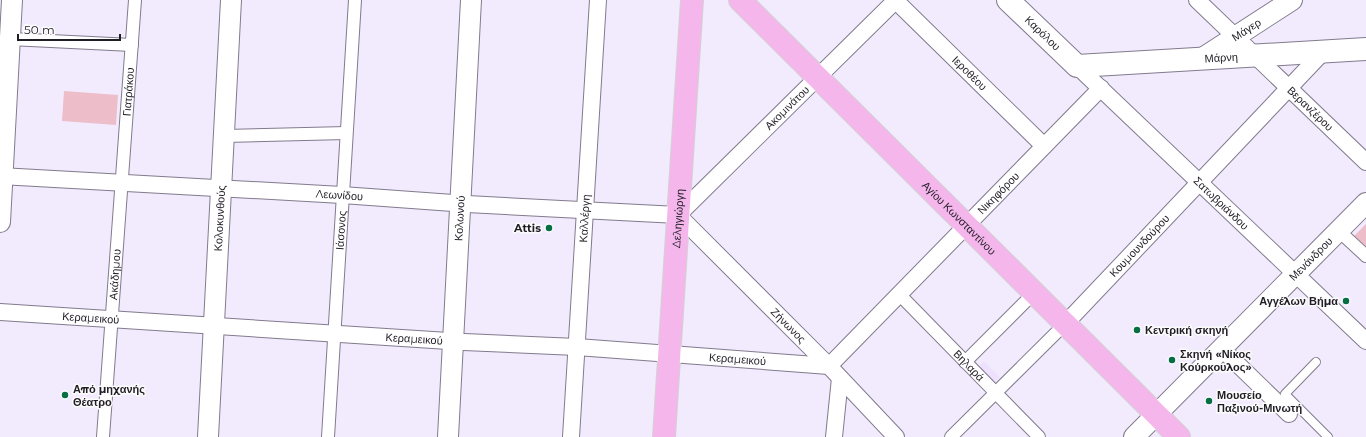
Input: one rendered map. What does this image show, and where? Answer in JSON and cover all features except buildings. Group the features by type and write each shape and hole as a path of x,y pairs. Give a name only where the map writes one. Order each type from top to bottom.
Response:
{"main road":[{"name":"Δεληγιώργη","path":"664,437 692,0"},
{"name":"Αγίου Κωνσταντίνου","path":"740,0 1178,437"},
{"name":"Καρόλου","path":"1008,0 1077,66"},
{"name":"Μάρνη","path":"1077,66 1366,49"}],"street":[{"path":"0,222 5,38 12,0"},
{"name":"Γιατράκου","path":"122,184 135,0"},
{"name":"Κολοκυνθούς","path":"208,437 232,0"},
{"name":"Ιάσονος","path":"328,437 355,0"},
{"name":"Κολωνού","path":"448,437 459,204 471,0"},
{"name":"Καλλέργη","path":"571,437 598,0"},
{"name":"Ακομινάτου","path":"678,215 896,0"},
{"name":"Ιεροθέου","path":"896,0 1044,146"},
{"name":"Βερανζέρου","path":"1197,0 1366,162"},
{"name":"Μάγερ","path":"1201,59 1292,0"},
{"path":"5,38 132,45"},
{"name":"Κουμουνδούρου","path":"951,437 1065,324 1290,89 1324,51"},
{"name":"Σατωβριάνδου","path":"1077,66 1366,341"},
{"name":"Νικηφόρου","path":"829,366 1100,88"},
{"path":"224,136 346,133"},
{"name":"Λεωνίδου","path":"1,176 122,184 342,195 459,204 678,215"},
{"name":"Ακάδημου","path":"103,437 122,184"},
{"name":"Μενάνδρου","path":"1134,437 1157,416 1366,203"},
{"name":"Ζήνωνος","path":"678,215 829,366 896,437"},
{"path":"1339,231 1366,256"},
{"path":"965,362 1034,293"},
{"name":"Βηλαρά","path":"898,294 1039,437"},
{"name":"Κεραμεικού","path":"0,312 453,342 577,347 829,366"},
{"path":"1222,350 1289,414"},
{"path":"834,437 840,378"}],"lane":[{"path":"1316,362 1284,394 1328,437"}],"shaded area":[{"path":"64,91 118,95 116,125 62,121"},
{"path":"1366,224 1366,247 1354,236"},
{"path":"984,361 1000,377 989,387 974,371"}],"place":[{"name":"Attis","path":"549,228"},
{"name":"Αγγέλων Βήμα","path":"1346,301"},
{"name":"Κεντρική σκηνή","path":"1137,330"},
{"name":"Σκηνή «Νίκος Κούρκουλος»","path":"1172,360"},
{"name":"Από μηχανής Θέατρο","path":"65,395"},
{"name":"Μουσείο Παξινού-Μινωτή","path":"1209,401"}]}
